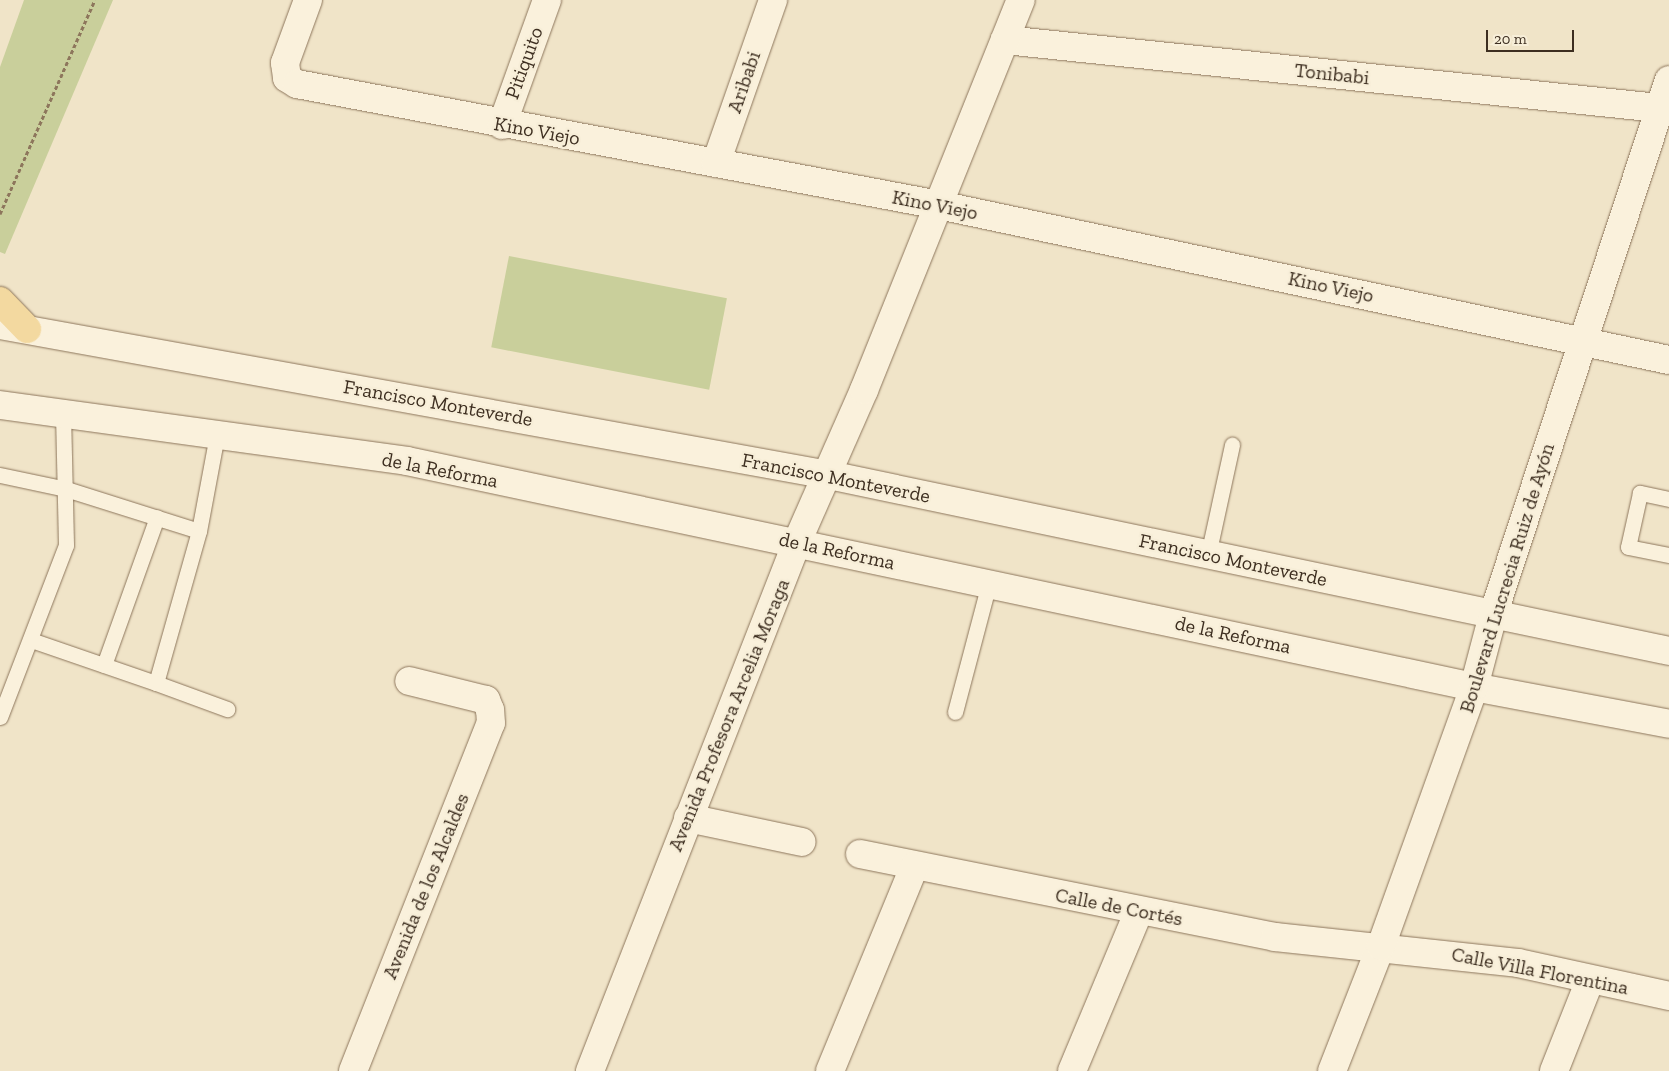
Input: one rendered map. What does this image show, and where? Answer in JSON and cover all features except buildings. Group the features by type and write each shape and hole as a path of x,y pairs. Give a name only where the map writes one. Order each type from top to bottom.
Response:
{"main road":[{"path":"0,301 27,329"}],"street":[{"name":"Kino Viejo","path":"308,0 285,63 287,78 297,84 502,125 939,205 1669,360"},
{"name":"Pitiquito","path":"502,125 547,0"},
{"name":"Aribabi","path":"716,163 773,0"},
{"name":"Avenida Profesora Arcelia Moraga","path":"590,1071 797,542 829,475 1021,0"},
{"name":"Tonibabi","path":"1005,40 1659,108"},
{"name":"Boulevard Lucrecia Ruiz de Ayón","path":"1332,1071 1381,946 1474,687 1493,615 1669,80"},
{"name":"Francisco Monteverde","path":"0,325 829,475 1669,651"},
{"name":"de la Reforma","path":"0,405 406,461 797,542 1474,687 1669,724"},
{"name":"Avenida de los Alcaldes","path":"353,1071 491,723 490,710 486,700 409,681"},
{"path":"688,818 802,842"},
{"name":"Calle de Cortés","path":"860,854 914,867 1275,937 1381,946"},
{"path":"830,1071 914,867"},
{"path":"1072,1071 1139,910"},
{"name":"Calle Villa Florentina","path":"1381,946 1518,963 1669,996"},
{"path":"1554,1071 1590,980"}],"lane":[{"path":"0,717 65,550 66,489 63,414"},
{"path":"156,684 199,531 217,435"},
{"path":"1208,555 1232,445"},
{"path":"0,475 66,489 199,531"},
{"path":"1669,499 1640,493 1628,547 1669,555"},
{"path":"104,665 157,518"},
{"path":"955,712 989,583"},
{"path":"31,640 227,709"}],"path":[{"path":"0,214 95,0"}],"green space":[{"path":"24,0 113,0 5,254 0,252 0,67"},
{"path":"509,256 727,298 709,390 491,347"}]}
